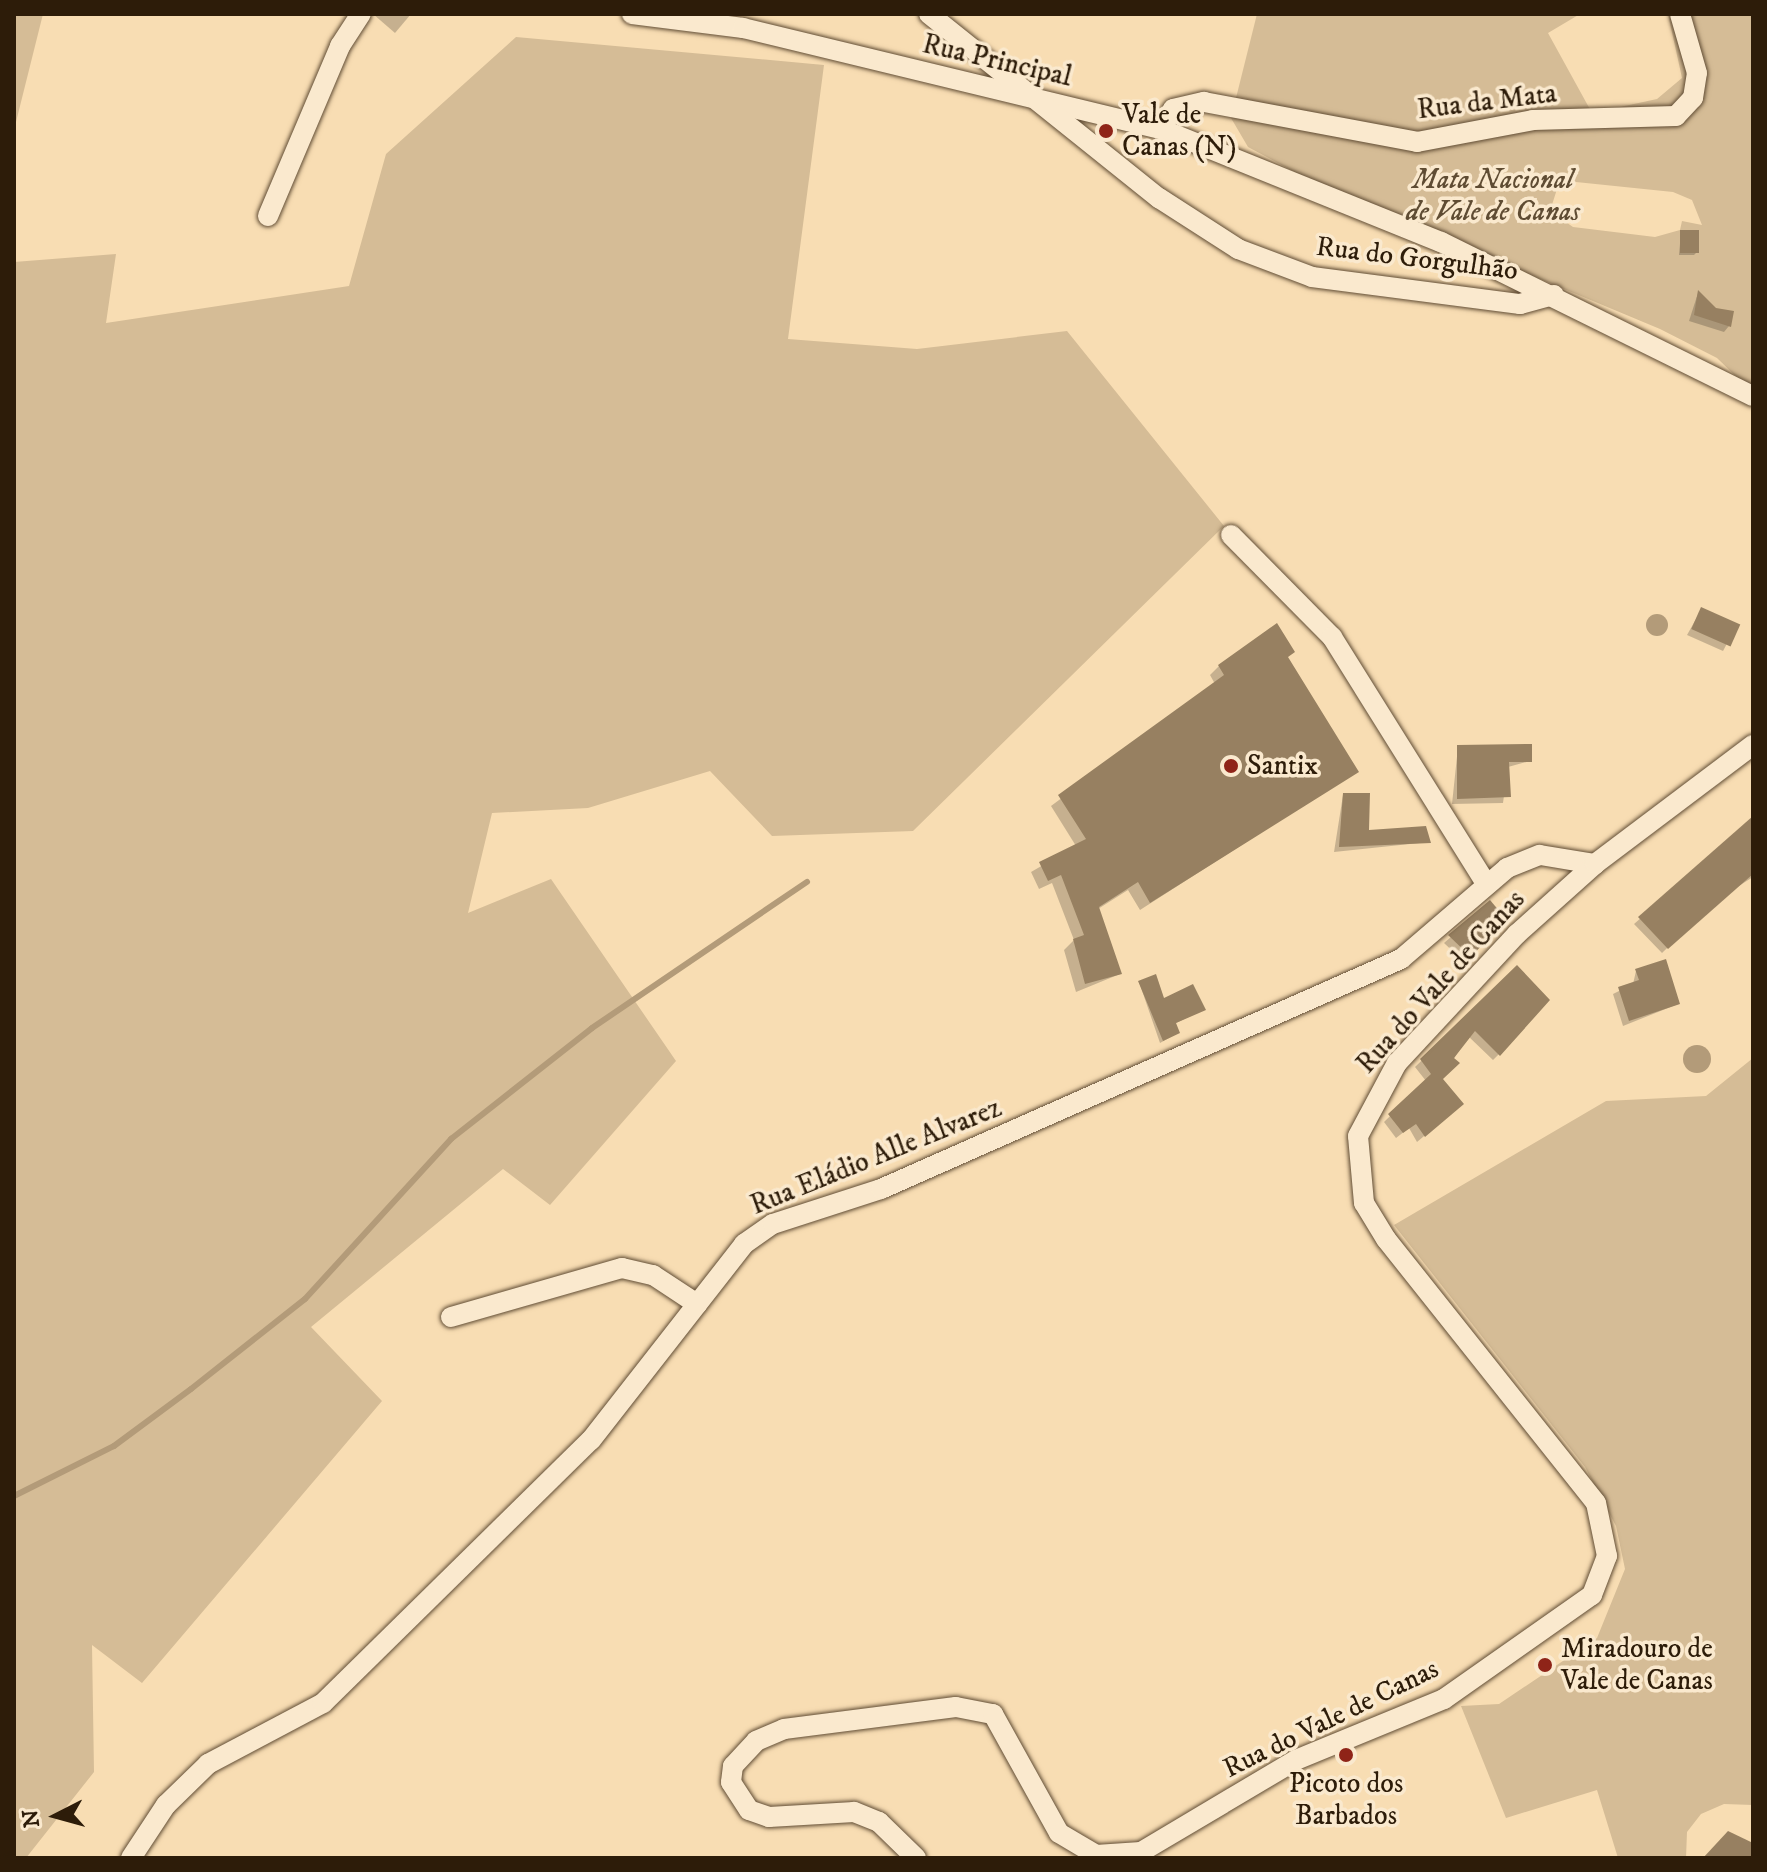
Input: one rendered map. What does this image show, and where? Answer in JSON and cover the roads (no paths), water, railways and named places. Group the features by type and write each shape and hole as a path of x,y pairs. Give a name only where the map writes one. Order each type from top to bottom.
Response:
{"street":[{"path":"268,216 361,14"},
{"name":"Rua Principal","path":"632,14 743,28 1161,129"},
{"name":"Rua do Gorgulhão","path":"929,14 1159,198 1238,249 1312,277 1520,304 1554,295"},
{"name":"Rua da Mata","path":"1161,129 1173,109 1204,102 1417,142 1533,120 1676,116 1693,98 1697,73 1680,14"},
{"path":"1161,129 1554,295 1753,396"},
{"path":"1231,535 1332,637 1487,885"},
{"name":"Rua do Vale de Canas","path":"916,1858 879,1822 854,1812 769,1817 749,1810 731,1782 733,1766 756,1741 784,1729 956,1707 993,1714 1059,1833 1096,1855 1141,1852 1296,1760 1444,1699 1592,1595 1607,1556 1596,1503 1386,1239 1364,1203 1356,1167 1358,1136 1375,1093 1397,1063 1517,934 1595,864 1753,745"},
{"name":"Rua Eládio Alle Alvarez","path":"131,1858 166,1805 208,1764 323,1703 591,1440 744,1244 773,1224 881,1189 1401,959 1487,885 1540,855 1595,864"},
{"path":"451,1317 622,1268 653,1275 697,1304"}],"waterway":[{"path":"14,1496 114,1446 191,1389 305,1299 451,1139 592,1028 807,882"}],"place":[{"name":"Vale de Canas (N)","path":"1106,131"},
{"name":"Santix","path":"1231,766"},
{"name":"Miradouro de Vale de Canas","path":"1545,1665"},
{"name":"Picoto dos Barbados","path":"1346,1755"}],"park label":[{"name":"Mata Nacional de Vale de Canas","path":"1493,196"}]}
